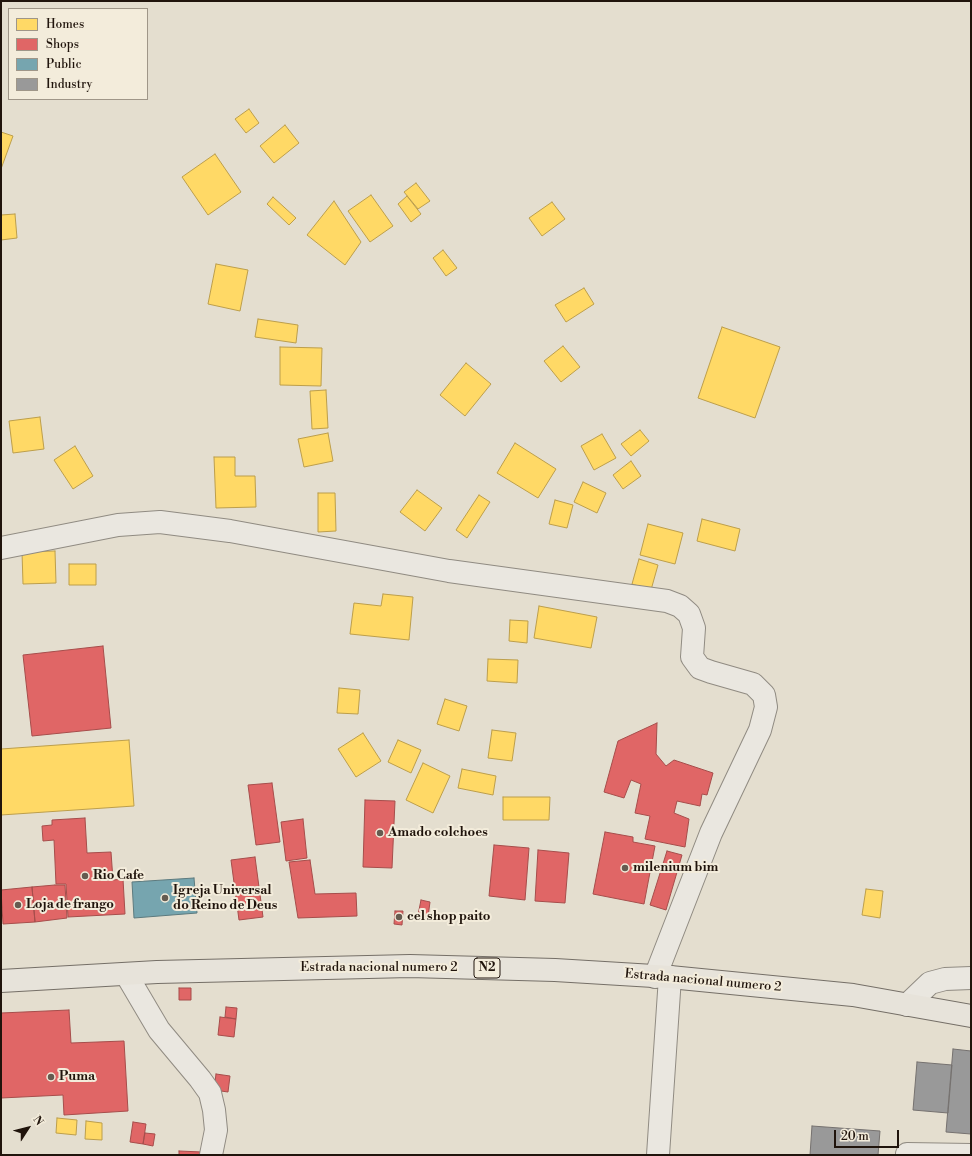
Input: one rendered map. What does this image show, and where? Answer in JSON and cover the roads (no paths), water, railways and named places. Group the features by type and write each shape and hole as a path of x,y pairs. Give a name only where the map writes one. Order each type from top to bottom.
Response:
{"main road":[{"name":"Estrada nacional numero 2","path":"1,981 126,974 410,966 555,970 663,977 853,995 971,1016"}],"street":[{"path":"1,548 118,525 160,522 230,530 449,571 667,601 680,606 689,614 694,628 692,657 700,668 753,684 764,695 766,707 760,730 711,833 663,977 658,1155"},
{"path":"126,974 159,1030 200,1078 210,1093 214,1110 216,1130 211,1155"},
{"path":"907,1005 930,983 945,978 971,978"},
{"path":"907,1154 971,1155"}],"place":[{"name":"Amado colchoes","path":"380,833"},
{"name":"milenium bim","path":"625,868"},
{"name":"Rio Cafe","path":"85,876"},
{"name":"Igreja Universal do Reino de Deus","path":"165,898"},
{"name":"Loja de frango","path":"18,905"},
{"name":"cel shop paito","path":"399,917"},
{"name":"Puma","path":"51,1077"}]}
